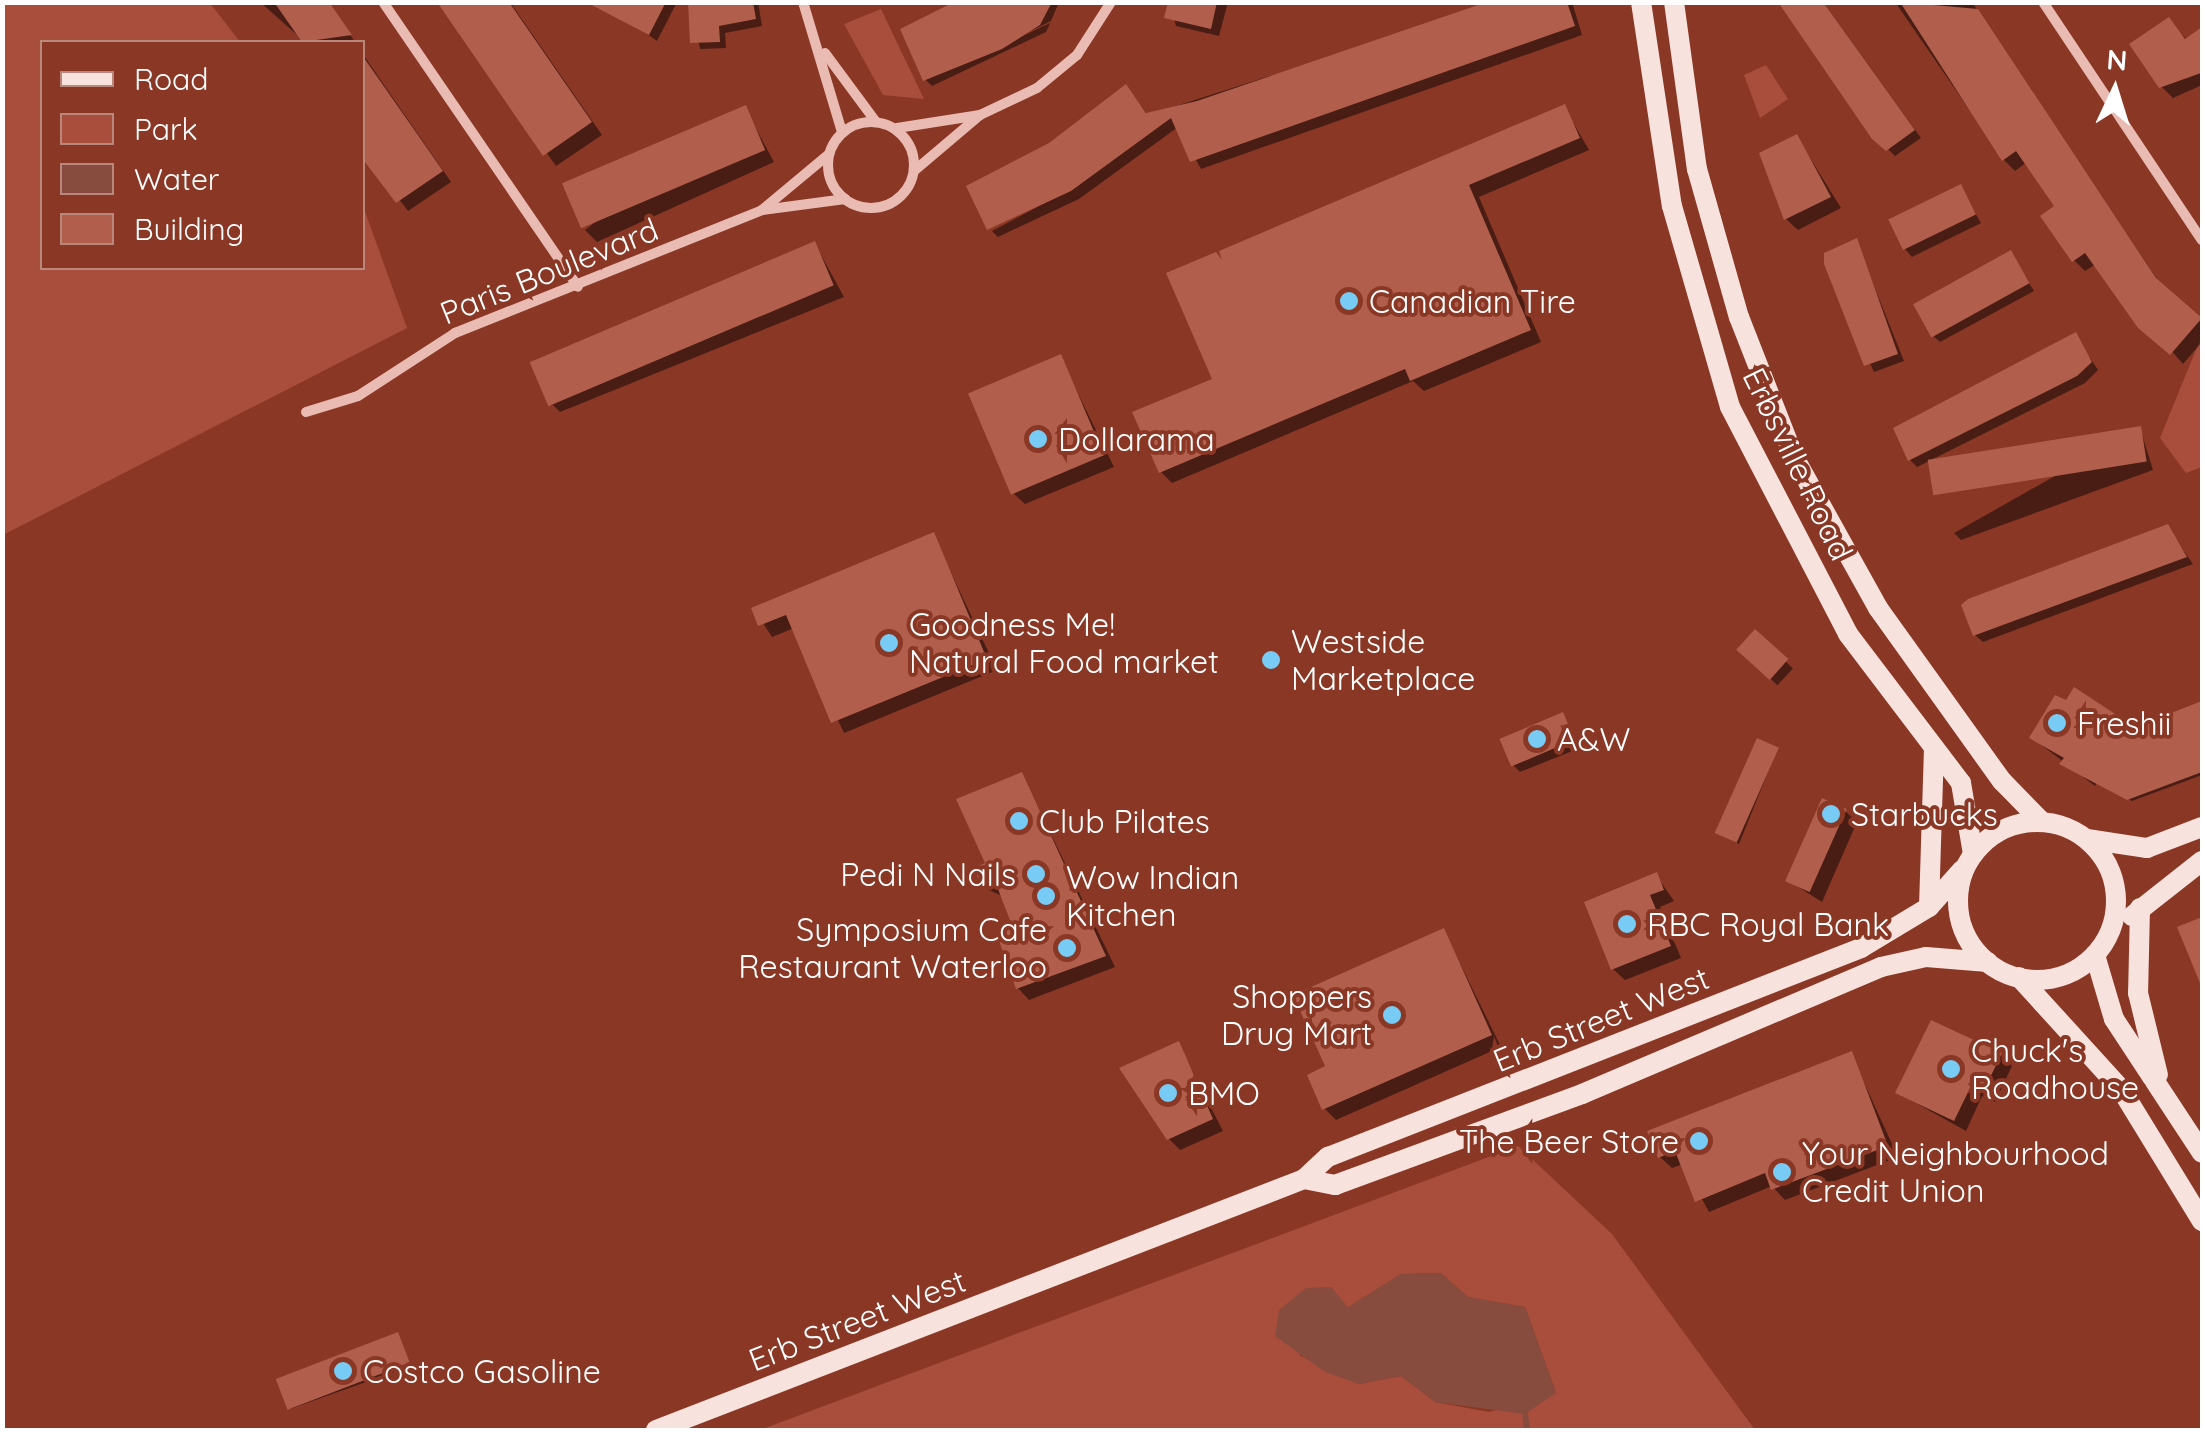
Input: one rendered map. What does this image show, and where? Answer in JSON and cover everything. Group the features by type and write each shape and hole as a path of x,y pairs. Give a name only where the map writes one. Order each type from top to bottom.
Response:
{"main road":[{"name":"Erbsville Road","path":"1641,2 1672,206 1730,407 1848,634 1961,783 1968,862"},
{"name":"Erbsville Road","path":"1674,2 1698,169 1739,317 1794,457 1878,608 2009,790 2042,822"},
{"path":"1929,906 1934,748"},
{"path":"2202,827 2147,848 2087,839 2042,822 2010,827 1968,862 1962,923 1988,962 2020,977 2121,1090 2202,1221"},
{"path":"2087,839 2116,894 2100,948 2114,1019 2202,1152"},
{"name":"Erb Street West","path":"656,1430 1304,1179 1328,1156 1860,948 1929,906 1968,862"},
{"path":"2020,977 2056,977 2100,948 2140,908 2202,862"},
{"path":"2140,908 2138,993 2164,1096"},
{"name":"Erb Street West","path":"1304,1179 1335,1185 1582,1094 1881,967 1926,957 1988,962"}],"street":[{"path":"383,2 578,287"},
{"path":"803,2 825,52 842,132 829,154 830,179 845,199 890,203 914,172 980,115 1052,78 1111,2"},
{"path":"2044,2 2202,240"},
{"path":"825,52 876,122"},
{"path":"842,132 876,122 894,128 980,115"},
{"path":"894,128 909,144 914,172"},
{"name":"Paris Boulevard","path":"762,210 829,154"},
{"name":"Paris Boulevard","path":"306,412 358,396 455,333 578,287 762,210 845,199"}],"green space":[{"path":"3,2 210,3 238,40 40,40 40,270 365,270 365,212 407,328 3,535"},
{"path":"881,9 924,99 883,95 844,24"},
{"path":"1766,65 1788,99 1760,118 1744,75"},
{"path":"2202,335 2202,467 2186,473 2160,438"},
{"path":"1518,1146 1612,1234 1755,1430 760,1430","holes":["1441,1273 1468,1297 1525,1307 1556,1393 1489,1412 1435,1402 1401,1376 1359,1384 1299,1355 1347,1308 1401,1274"]}],"water":[{"path":"1441,1273 1468,1297 1525,1307 1556,1393 1525,1414 1435,1402 1401,1376 1359,1384 1325,1372 1275,1336 1279,1310 1306,1288 1331,1287 1348,1307 1401,1274"}],"building":[{"path":"274,2 329,2 352,35 316,40 301,40"},
{"path":"437,2 509,2 592,122 543,156"},
{"path":"586,2 666,2 649,35"},
{"path":"688,2 753,2 756,19 719,26 720,42 690,43"},
{"path":"954,2 1052,2 1040,25 1002,49 923,81 900,29"},
{"path":"1168,2 1217,2 1211,29 1164,18"},
{"path":"1487,2 1567,2 1575,26 1190,162 1171,118 1071,191 987,230 966,186 1049,143 1126,84 1146,113 1197,101"},
{"path":"1778,2 1823,2 1915,130 1886,151 1872,139"},
{"path":"1900,2 1978,9 2156,278 2202,318 2170,355 2138,328 2085,253 2072,262 2040,216 2054,206 2016,151 2002,161"},
{"path":"2169,17 2185,39 2202,27 2201,73 2159,88 2129,44"},
{"path":"365,59 443,171 396,203 365,162"},
{"name":"Canadian Tire","path":"1565,104 1580,138 1469,185 1531,330 1410,381 1405,369 1159,473 1132,412 1212,379 1166,273 1216,252 1222,260 1219,251"},
{"path":"746,105 765,150 581,228 562,183"},
{"path":"1797,134 1831,197 1784,220 1759,153"},
{"path":"1961,184 1976,215 1903,250 1888,220"},
{"path":"1857,238 1898,354 1864,366 1824,264 1824,253"},
{"path":"815,241 834,285 548,406 530,362"},
{"path":"2011,250 2029,283 1931,338 1913,304"},
{"path":"2076,332 2092,362 2077,376 1908,461 1893,428"},
{"name":"Dollarama","path":"1061,354 1104,455 1011,495 968,393"},
{"path":"2141,426 2147,462 1933,495 1928,460"},
{"path":"2168,524 2187,557 1973,636 1961,605 1968,599"},
{"name":"Goodness Me! Natural Food market","path":"934,532 987,659 831,723 786,615 758,626 751,608"},
{"path":"1755,629 1788,659 1770,680 1736,650"},
{"path":"2074,687 2135,727 2202,701 2202,772 2127,800 2059,764 2064,758 2029,738 2055,695 2066,700"},
{"name":"A&W","path":"1563,712 1575,740 1511,767 1499,739"},
{"path":"1757,738 1779,748 1737,843 1715,833"},
{"path":"1022,772 1106,956 1016,989 997,935 1013,928 996,884 983,890 974,868 985,863 956,799"},
{"path":"1822,798 1847,809 1810,892 1785,881"},
{"name":"RBC Royal Bank","path":"1657,872 1664,890 1650,895 1671,946 1611,970 1584,902"},
{"path":"2202,917 2202,988 2177,927"},
{"name":"Shoppers Drug Mart","path":"1444,928 1492,1035 1322,1110 1307,1075 1325,1066 1293,995"},
{"name":"Chuck's Roadhouse","path":"1931,1020 2002,1053 1983,1092 1971,1086 1954,1121 1895,1093"},
{"name":"BMO","path":"1179,1041 1213,1119 1167,1140 1119,1068"},
{"path":"1852,1051 1888,1146 1771,1190 1765,1173 1695,1202 1675,1151 1658,1158 1647,1131"},
{"name":"Costco Gasoline","path":"398,1332 410,1363 288,1410 276,1379"}],"waterway":[{"path":"1525,1414 1527,1430"}],"place":[{"name":"Canadian Tire","path":"1349,301"},
{"name":"Dollarama","path":"1038,439"},
{"name":"Goodness Me! Natural Food market","path":"889,643"},
{"name":"Westside Marketplace","path":"1271,660"},
{"name":"Freshii","path":"2057,723"},
{"name":"A&W","path":"1537,739"},
{"name":"Starbucks","path":"1831,814"},
{"name":"Club Pilates","path":"1019,821"},
{"name":"Pedi N Nails","path":"1036,874"},
{"name":"Wow Indian Kitchen","path":"1046,896"},
{"name":"RBC Royal Bank","path":"1627,924"},
{"name":"Symposium Cafe Restaurant Waterloo","path":"1067,948"},
{"name":"Shoppers Drug Mart","path":"1392,1015"},
{"name":"Chuck's Roadhouse","path":"1951,1069"},
{"name":"BMO","path":"1168,1093"},
{"name":"The Beer Store","path":"1699,1141"},
{"name":"Your Neighbourhood Credit Union","path":"1782,1172"},
{"name":"Costco Gasoline","path":"343,1371"}]}
